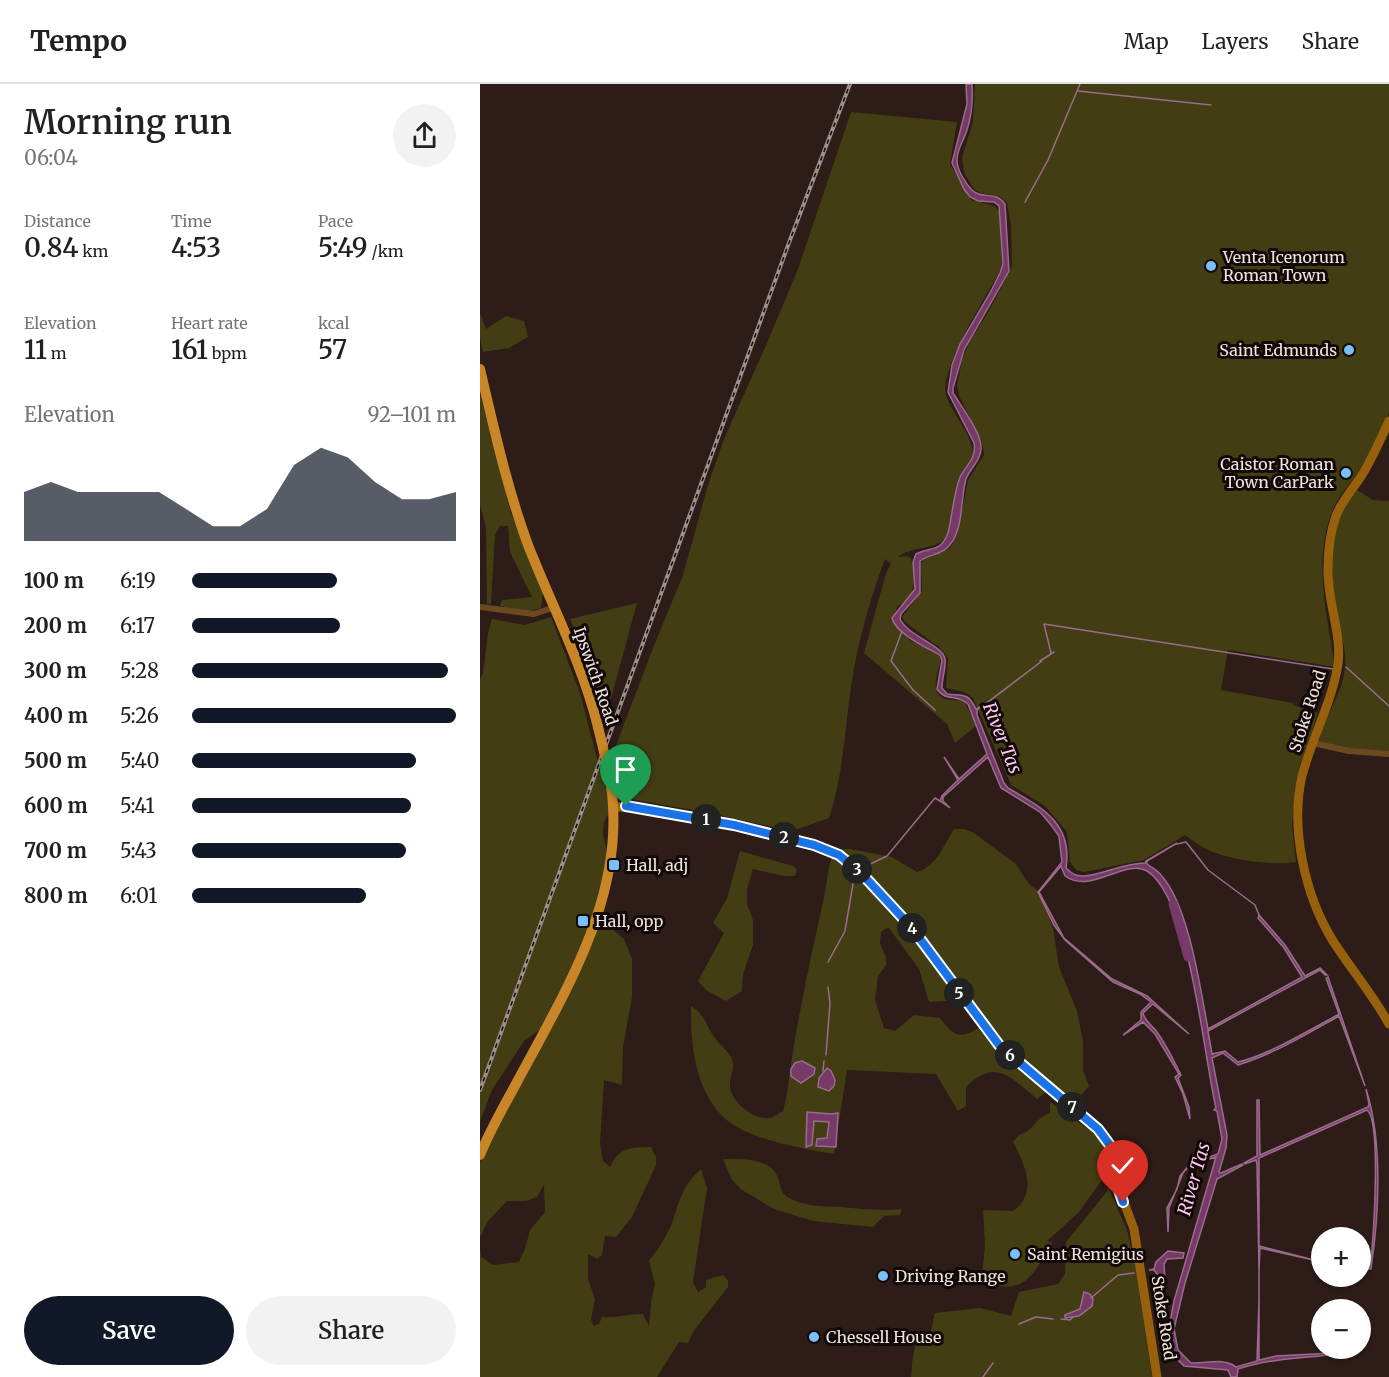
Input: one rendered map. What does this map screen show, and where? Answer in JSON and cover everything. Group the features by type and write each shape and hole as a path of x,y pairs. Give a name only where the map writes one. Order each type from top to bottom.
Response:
{"highway":[{"name":"Ipswich Road","path":"480,369 514,504 528,545 572,645 598,728 614,807 609,876 592,933 567,987 480,1155"}],"street":[{"name":"Stoke Road","path":"1389,421 1361,476 1337,513 1333,526 1328,571 1339,658 1335,684 1302,778 1298,804 1298,832 1302,859 1310,888 1328,932 1389,1024"},
{"path":"480,606 534,614 555,607"},
{"path":"1313,743 1349,751 1389,754"},
{"name":"Stoke Road","path":"614,807 636,807 734,825 814,845 839,855 863,875 912,928 999,1045 1098,1129 1111,1145 1115,1152 1117,1187 1134,1229 1157,1377"}],"shaded area":[{"path":"966,84 972,84 970,119 958,153 957,165 962,177 972,190 976,193 997,197 1005,204 1009,271 964,350 953,388 953,393 970,419 981,446 978,460 966,479 957,531 946,549 920,561 920,593 901,614 900,619 910,631 943,654 945,662 942,688 947,694 968,697 976,709 983,706 977,710 977,715 1004,783 1008,788 1043,810 1060,828 1067,852 1066,868 1075,875 1098,874 1145,863 1146,861 1177,843 1147,861 1147,864 1161,875 1179,906 1192,948 1208,1029 1302,977 1284,948 1258,918 1259,915 1285,945 1305,976 1320,968 1327,975 1320,970 1208,1031 1212,1054 1225,1051 1238,1062 1250,1059 1339,1014 1326,978 1328,977 1365,1086 1339,1016 1302,1037 1238,1065 1223,1053 1212,1058 1227,1135 1219,1172 1243,1165 1217,1179 1185,1283 1174,1329 1178,1350 1191,1363 1226,1362 1236,1367 1257,1361 1259,1300 1259,1360 1276,1356 1311,1354 1311,1357 1284,1359 1238,1369 1237,1377 1231,1377 1228,1370 1184,1366 1176,1358 1167,1338 1174,1301 1216,1157 1190,1165 1183,1173 1178,1187 1180,1176 1191,1163 1218,1154 1222,1139 1217,1111 1214,1110 1216,1108 1193,981 1185,944 1174,912 1162,887 1147,871 1138,868 1097,879 1075,881 1065,876 1061,866 1039,892 1064,938 1112,979 1147,996 1189,1034 1153,1004 1143,1013 1145,1019 1164,1043 1181,1075 1178,1078 1189,1107 1190,1119 1183,1094 1175,1077 1179,1074 1155,1034 1143,1022 1123,1035 1141,1020 1141,1012 1151,1002 1140,994 1113,982 1065,940 1054,925 1038,892 1062,862 1059,836 1051,825 1040,812 1001,788 988,757 943,797 943,801 950,808 940,801 942,796 958,780 944,757 959,779 987,754 968,704 960,699 948,697 937,689 942,660 940,655 905,634 894,624 892,618 915,589 913,562 916,554 939,546 948,533 958,483 974,453 974,443 948,392 952,365 960,344 990,293 1003,264 999,206 994,202 978,201 970,197 952,163 967,104"},
{"path":"975,84 1389,84 1389,412 1369,454 1336,502 1327,526 1323,587 1335,667 1228,650 1221,690 1293,703 1293,705 1318,713 1295,786 1292,826 1296,862 1263,863 1228,857 1208,850 1185,835 1144,860 1084,872 1076,870 1070,862 1067,832 1045,806 1011,785 973,698 964,692 946,688 948,658 940,648 905,622 902,617 922,591 921,564 924,559 949,549 953,543 958,531 968,480 984,455 982,442 959,396 957,386 962,360 970,341 1012,267 1011,226 1007,203 1001,197 981,193 974,189 964,173 962,157 973,122"},
{"path":"851,112 957,122 950,164 971,200 995,206 999,212 1002,263 1000,271 956,353 946,386 947,398 969,438 973,453 959,477 946,536 938,544 909,551 898,557 911,558 914,580 912,592 897,607 893,622 910,640 939,655 941,659 936,682 937,692 945,699 965,702 976,726 955,743 947,724 864,653 886,573 891,564 885,559 867,613 857,655 838,782 829,818 792,831 635,800 624,792 615,748 683,575 708,485 724,439 798,269"},
{"path":"480,313 486,329 506,316 524,321 528,337 509,348 483,352 480,338"},
{"path":"480,393 511,513 543,592 541,608 529,611 500,606 502,600 532,597 510,552 508,526 500,526 495,535 491,604 487,604 486,527 480,505"},
{"path":"1357,490 1373,500 1389,501 1389,752 1344,748 1319,742 1345,668 1344,647 1332,590 1332,553 1341,513"},
{"path":"637,603 606,717 592,672 570,619"},
{"path":"551,617 580,693 602,777 609,792 610,811 604,822 603,834 608,857 599,898 577,959 542,1028 524,1041 492,1090 480,1122 480,680 492,619 525,625"},
{"path":"954,829 964,829 974,833 1016,864 1029,884 1041,893 1053,928 1059,967 1077,1011 1083,1041 1083,1070 1089,1086 1076,1101 1051,1085 1003,1043 916,924 839,849 892,857 917,872 935,860"},
{"path":"740,851 793,866 797,870 795,876 784,876 753,869 747,889 747,904 753,920 753,945 743,974 742,991 726,1001 706,990 698,981 724,933 713,923 727,898"},
{"path":"833,856 837,856 861,877 876,897 910,931 946,982 947,1001 929,1002 919,969 889,928 885,929 881,932 880,943 886,957 886,965 878,976 875,1000 884,1028 895,1031 914,1015 940,1018 956,1034 966,1034 978,1028 995,1049 1046,1092 1037,1099 1011,1078 995,1072 986,1073 966,1087 966,1106 958,1111 936,1074 847,1070 834,1154 782,1144 755,1135 732,1124 720,1113 710,1101 698,1071 692,1038 691,1006 701,1014 712,1034 731,1057 733,1068 730,1085 738,1103 750,1113 764,1118 772,1117 783,1111 803,995"},
{"path":"607,925 624,939 632,959 632,997 623,1047 622,1085 604,1080 600,1143 603,1161 610,1167 621,1152 637,1147 651,1147 656,1157 656,1165 632,1217 616,1237 605,1236 602,1255 597,1259 588,1254 588,1279 595,1299 591,1320 594,1326 599,1324 602,1317 643,1314 649,1326 655,1284 649,1261 659,1248 672,1223 686,1187 701,1169 707,1188 693,1282 698,1292 706,1287 706,1280 723,1275 728,1280 728,1287 693,1332 688,1343 679,1342 657,1377 480,1377 480,1246 481,1257 493,1265 519,1262 530,1230 545,1212 544,1185 537,1197 526,1201 507,1201 488,1221 480,1237 480,1162 598,926"},
{"path":"802,1061 815,1068 814,1074 801,1083 791,1076 791,1069 795,1063"},
{"path":"827,1068 835,1080 834,1086 829,1091 818,1087 819,1078"},
{"path":"1366,1089 1375,1132 1378,1179 1371,1269 1375,1159 1372,1119 1367,1110 1259,1158 1259,1246 1311,1260 1260,1248 1259,1270 1257,1164 1256,1160 1244,1163 1257,1156 1257,1100 1259,1100 1260,1155 1368,1107"},
{"path":"1050,1102 1092,1132 1107,1149 1102,1180 1078,1213 1047,1241 1052,1245 1026,1280 1015,1286 997,1285 982,1277 985,1244 983,1210 1013,1211 1021,1204 1025,1196 1027,1178 1022,1160 1013,1142 1019,1135 1028,1131 1042,1117 1050,1113"},
{"path":"807,1112 838,1113 836,1147 816,1146 817,1139 827,1138 829,1122 814,1121 812,1145 806,1147"},
{"path":"723,1159 764,1163 776,1173 786,1196 803,1203 872,1210 902,1209 900,1215 884,1216 873,1227 813,1221 774,1209 742,1190 732,1180"},
{"path":"1109,1189 1127,1230 1135,1263 1152,1377 911,1377 915,1346 929,1339 935,1313 980,1308 1011,1316 1019,1292 1058,1284 1065,1274 1066,1242"},
{"path":"1175,1192 1169,1208 1168,1232 1167,1208"},
{"path":"1168,1251 1184,1253 1183,1258 1167,1259 1164,1264 1165,1280 1163,1282 1154,1270 1149,1270 1154,1269 1156,1262"},
{"path":"1084,1292 1090,1294 1093,1299 1092,1306 1079,1316 1065,1318 1065,1315 1080,1309"}],"waterway":[{"path":"1025,202 1048,160 1080,84"},
{"path":"1078,91 1211,105"},
{"path":"1051,653 1044,624 1333,669"},
{"path":"902,631 891,661 913,690 935,710"},
{"path":"1040,661 1054,652"},
{"path":"1346,667 1389,706"},
{"path":"864,867 887,856 935,798 940,801"},
{"path":"1177,844 1186,842 1208,870 1255,905 1259,915"},
{"path":"828,962 845,931 854,878"},
{"name":"River Tas","path":"1173,904 1188,957"},
{"path":"826,1055 830,1003 828,987"},
{"path":"823,1071 824,1061"},
{"path":"1259,1270 1259,1300"},
{"path":"1091,1298 1118,1275 1134,1273"},
{"path":"1019,1324 1036,1317 1053,1319"},
{"path":"1061,1319 1070,1320 1073,1317"},
{"path":"983,1377 993,1363"}],"railway":[{"path":"480,1090 790,240 850,84"}],"place":[{"name":"Venta Icenorum Roman Town","path":"1211,266"},
{"name":"Saint Edmunds","path":"1349,350"},
{"name":"Caistor Roman Town CarPark","path":"1346,473"},
{"name":"Hall, adj","path":"614,865"},
{"name":"Hall, opp","path":"583,921"},
{"name":"Saint Remigius","path":"1015,1254"},
{"name":"Driving Range","path":"883,1276"},
{"name":"Chessell House","path":"814,1337"}],"route":[{"path":"626,806 770,833 831,850 850,863 912,928 969,1008 999,1045 1098,1129 1111,1145 1115,1152 1116,1181 1123,1202"}]}
